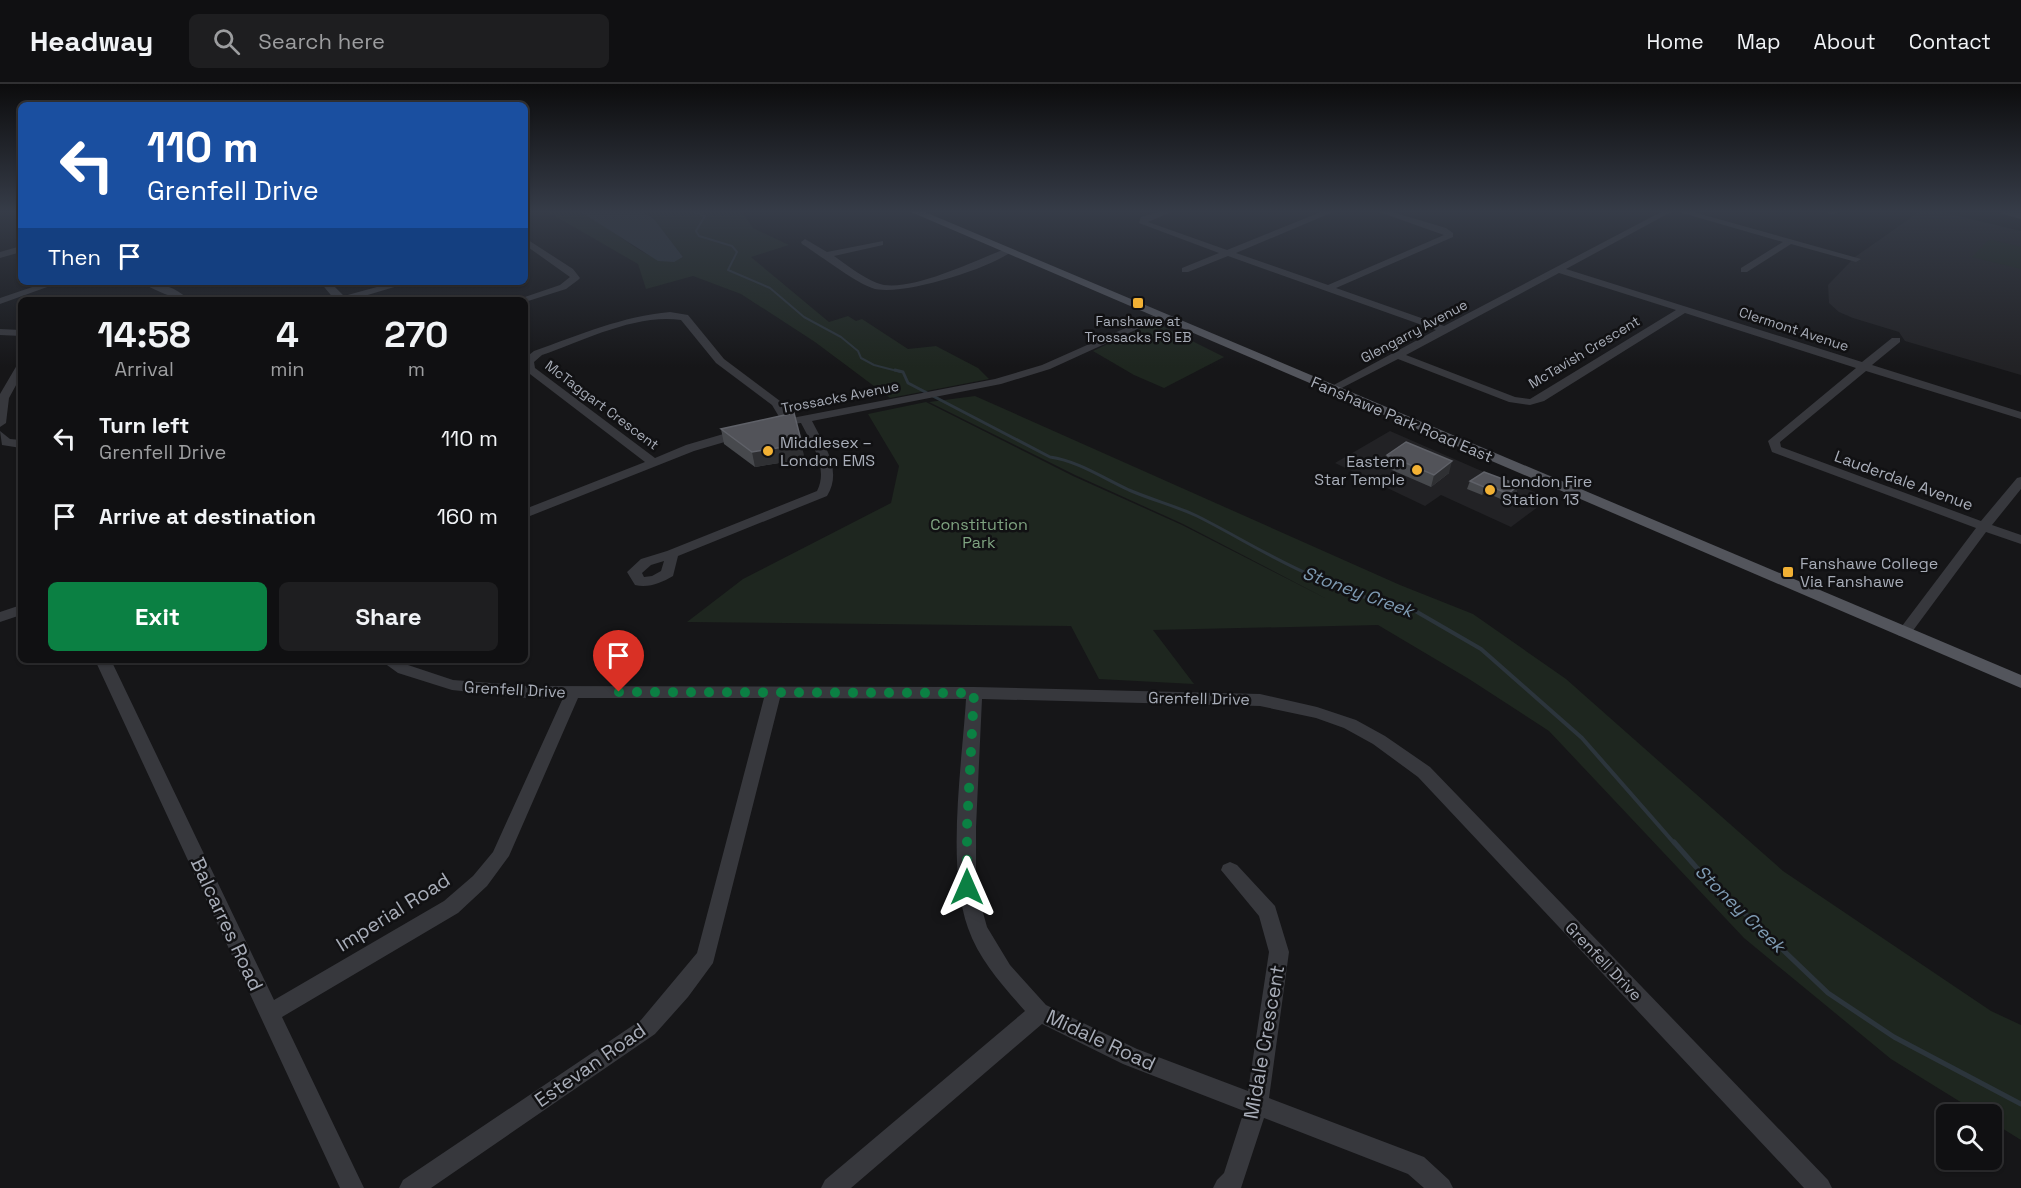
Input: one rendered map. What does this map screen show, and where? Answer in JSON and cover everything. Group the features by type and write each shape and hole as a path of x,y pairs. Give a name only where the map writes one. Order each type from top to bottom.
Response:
{"main road":[{"name":"Fanshawe Park Road East","path":"1037,264 2021,681"}],"street":[{"path":"528,298 563,287 575,278 570,271 557,264"},
{"path":"839,264 875,286 901,288 972,264"},
{"path":"1185,270 1201,264"},
{"path":"1261,264 1445,330"},
{"path":"1329,288 1384,264"},
{"name":"Glengarry Avenue","path":"1334,389 1570,264"},
{"path":"1744,270 1754,264"},
{"name":"Clermont Avenue","path":"1558,270 2021,416"},
{"path":"0,302 48,285"},
{"path":"154,285 180,297"},
{"path":"328,285 338,297"},
{"path":"352,297 395,285"},
{"name":"McTavish Crescent","path":"1396,355 1513,400 1530,402 1540,399 1683,310"},
{"name":"McTaggart Crescent","path":"654,463 530,369 528,361 538,353 642,318 675,314 684,317 732,372 776,403 788,421"},
{"name":"Trossacks Avenue","path":"528,513 690,448 788,421 954,391 1030,373 1161,316"},
{"path":"0,332 18,333"},
{"path":"1864,367 1896,340"},
{"name":"Lauderdale Avenue","path":"1864,367 1773,441 1776,449 2021,540"},
{"path":"0,423 3,398 18,372"},
{"path":"672,554 822,493 828,484 829,473 805,418"},
{"path":"0,435 6,442 18,444"},
{"path":"1904,633 1983,527 2021,481"},
{"path":"0,617 18,611"},
{"name":"Balcarres Road","path":"104,663 352,1188"},
{"name":"Grenfell Drive","path":"393,663 403,669 452,685 527,692 974,693 1260,700 1302,708 1350,724 1387,745 1424,772 1820,1188"},
{"name":"Imperial Road","path":"270,1013 451,907 480,881 500,856 573,692"},
{"name":"Estevan Road","path":"411,1188 648,1027 681,990 706,957 774,693"},
{"name":"Midale Road","path":"974,693 967,827 967,887 978,929 1003,971 1039,1012 1131,1057 1416,1165 1441,1188"},
{"name":"Midale Crescent","path":"1225,1188 1233,1180 1257,1105 1279,952 1268,912 1230,870"},
{"path":"833,1188 1039,1012"}],"shaded area":[{"path":"1849,264 2021,264 2021,375 1905,341 1899,332 1839,312 1829,303 1828,285"},
{"path":"1390,431 1550,498 1511,527 1441,495 1425,506 1335,463"}],"green space":[{"path":"638,264 759,264 829,322 848,316 856,321 862,319 908,349 936,346 978,368 989,379 890,398 815,342 741,294 693,276 646,289"},
{"path":"1999,264 2021,264 2021,269"},
{"path":"1150,324 1158,324 1224,357 1164,388 1134,375 1093,351"},
{"name":"Constitution Park","path":"975,396 1400,585 1473,614 1566,679 1783,871 1991,1011 2021,1025 2021,1140 2002,1128 2002,1104 1964,1104 1891,1059 1744,938 1549,731 1469,679 1378,625 1153,630 1194,684 1099,679 1071,626 687,622 743,579 891,503 899,466 868,414 926,402 1073,476 1182,525 1327,599 1183,524 1075,475 929,402"}],"building":[{"path":"794,413 802,444 752,452 721,429"},
{"path":"1406,442 1452,461 1434,475 1387,455"},
{"path":"1484,472 1519,485 1508,494 1488,485 1484,487 1470,481"}],"waterway":[{"name":"Stoney Creek","path":"731,264 728,270 770,288 804,317 841,337 858,351 861,358 874,365 901,372"},
{"name":"Stoney Creek","path":"895,370 903,372 908,383 1050,457 1080,466 1129,490 1197,516 1315,577"},
{"name":"Stoney Creek","path":"1311,576 1382,604 1405,605 1481,649 1582,738 1675,844"},
{"name":"Stoney Creek","path":"1674,842 1696,867 1828,993 1894,1037 2021,1104"}],"place":[{"name":"Fanshawe at Trossacks FS EB","path":"1138,303"},
{"name":"Middlesex – London EMS","path":"768,451"},
{"name":"Eastern Star Temple","path":"1417,470"},
{"name":"London Fire Station 13","path":"1490,490"},
{"name":"Fanshawe College Via Fanshawe","path":"1788,572"}],"route":[{"path":"619,692 974,693 967,827 967,887"}]}
